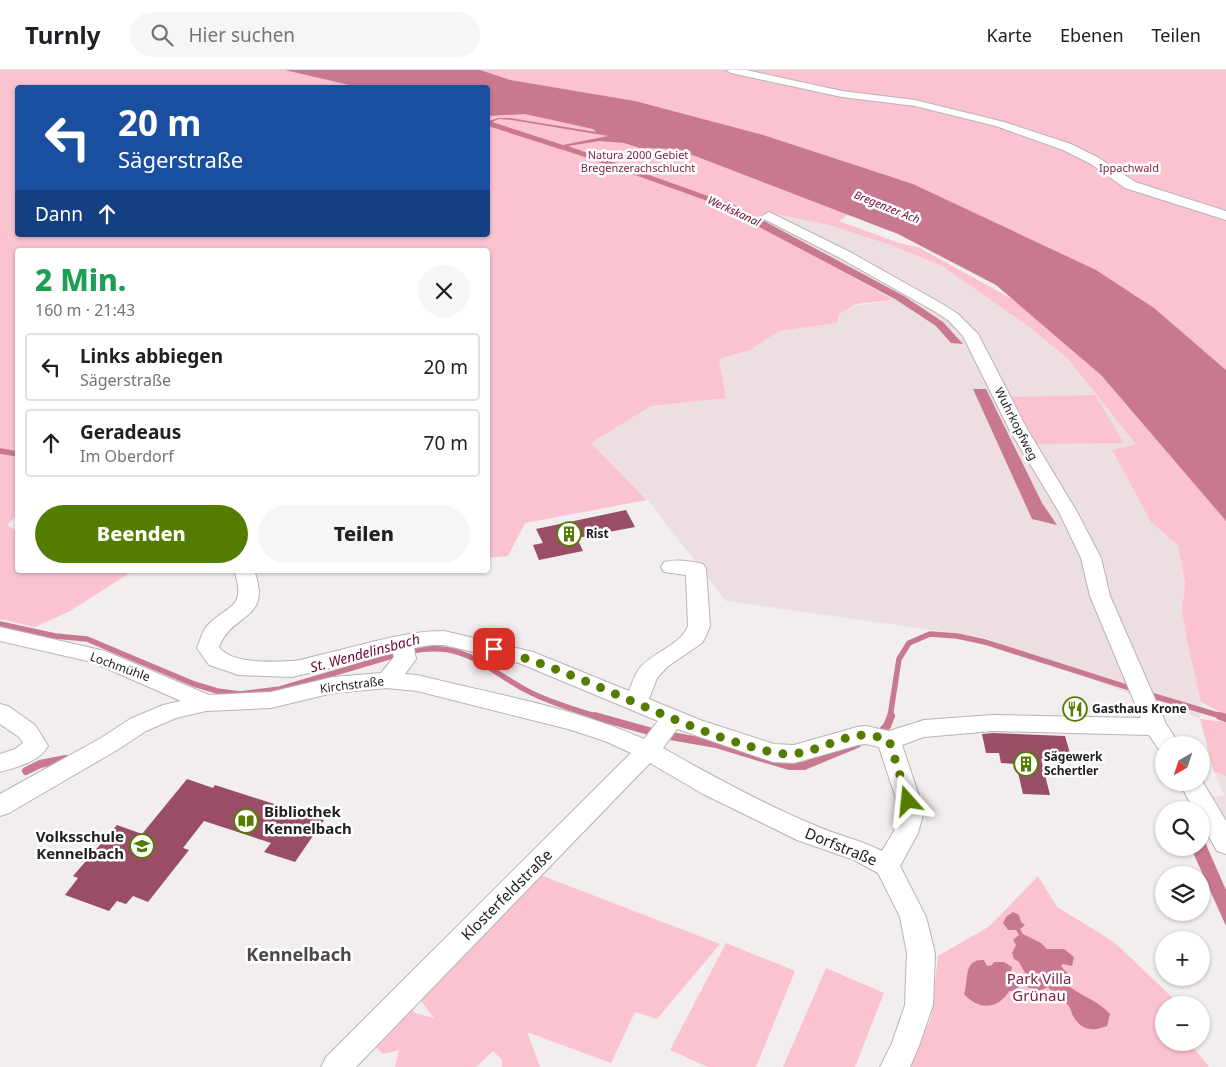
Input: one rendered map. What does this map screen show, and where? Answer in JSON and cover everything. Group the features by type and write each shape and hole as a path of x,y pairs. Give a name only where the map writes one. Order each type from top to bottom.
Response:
{"street":[{"path":"731,70 842,94 915,103 1000,124 1074,151 1095,161 1130,185 1161,196 1213,210 1226,216"},
{"name":"Wuhrkopfweg","path":"769,216 845,255 953,316 970,334 1018,430 1068,512 1091,558 1100,596 1162,736"},
{"path":"636,703 647,674 660,662 694,638 699,626 696,569 671,567"},
{"path":"245,573 250,587 248,601 238,613 214,632 208,648 217,660 238,667 292,669 404,650 431,638 444,638 526,658 557,669 636,703 671,721 773,753 794,754 924,729 992,722 1162,736"},
{"name":"Lochmühle","path":"0,634 97,656 206,703"},
{"path":"387,680 404,650"},
{"name":"Kirchstraße","path":"0,806 109,744 138,725 171,711 206,703 271,700 333,685 387,680 427,686 571,721 651,748 712,786"},
{"path":"0,712 27,731 36,746 23,755 0,763"},
{"name":"Klosterfeldstraße","path":"336,1067 651,748 671,721"},
{"path":"879,738 912,811 906,833 887,866"},
{"name":"Dorfstraße","path":"712,786 806,833 863,853 887,866 913,916 921,953 919,1005 905,1046 895,1067"},
{"path":"1196,791 1226,844"}],"shaded area":[{"path":"771,213 829,225 891,245 942,266 1028,326 1069,360 1100,396 1137,444 1112,450 1151,522 1178,545 1185,583 1182,611 1201,702 1200,719 1179,709 1135,696 982,637 726,601 648,500 591,443 651,406 726,398 719,359 750,350 779,331 837,323 838,314 854,306 893,300 770,231"},
{"path":"1214,772 1226,776 1226,827 1210,797 1224,795"}],"green space":[{"path":"0,70 1226,70 1226,370 1185,335 1086,266 913,184 899,179 839,221 896,242 920,248 1012,299 1047,326 1101,375 1226,521 1226,715 1201,702 1182,611 1185,583 1178,545 1151,522 1112,450 1136,444 1069,360 1028,326 942,266 891,245 829,225 771,213 770,231 893,300 856,304 839,314 837,323 779,331 750,350 719,359 726,398 651,406 591,443 647,500 525,523 508,556 490,558 490,248 15,248 15,517 7,525 15,530 15,573 130,573 70,611 35,627 0,619"},
{"path":"1095,395 1124,443 1036,444 1011,397"},
{"path":"1200,719 1226,722 1226,776 1214,772 1210,757 1210,736 1204,736"},
{"path":"540,875 720,944 657,1019 635,1012 611,1063 527,1032 540,1067 502,1067 502,1060 493,1051 476,1067 395,1067 399,1050 383,1054 370,1042 409,1006 415,1013 434,1018 421,1001 426,994"},
{"name":"Park Villa Grünau","path":"1038,876 1057,907 1114,942 1155,981 1155,986 1160,986 1171,996 1155,996 1155,1051 1196,1051 1209,1067 908,1067 931,1018 938,956 990,926"},
{"path":"726,943 795,971 756,1067 708,1067 670,1050"},
{"path":"826,968 884,993 855,1067 783,1067"}],"water":[{"path":"285,70 480,70 510,80 635,101 763,135 913,184 1096,270 1154,308 1226,370 1226,521 1101,375 996,285 898,234 677,149 640,148 624,143 600,141 568,146 736,206 904,296 943,322 963,344 951,343 936,326 895,299 716,204 582,156 490,127 490,120 499,118 510,118 596,132 593,129 525,114 490,116 490,85 349,85","holes":["499,119 512,120 608,136 563,145 492,122"]},
{"path":"973,389 986,389 1042,503 1057,525 1032,519"},
{"path":"1210,854 1226,890 1226,926 1210,890 1210,866 1199,866 1195,856 1210,856"},
{"path":"1013,912 1019,915 1021,922 1025,925 1020,929 1023,934 1041,943 1047,949 1064,949 1074,957 1072,966 1061,965 1069,974 1069,986 1100,1005 1110,1014 1107,1026 1097,1029 1084,1027 1076,1021 1068,1005 1048,987 1039,991 1021,985 1014,991 1009,991 999,1002 988,1006 975,1003 964,994 968,971 970,966 977,961 984,960 987,966 992,965 994,962 1004,962 1012,967 1010,978 1018,977 1025,973 1019,962 1014,959 1012,953 1016,945 1013,940 1019,935 1016,930 1008,930 1003,923 1006,917"}],"building":[{"name":"Rist","path":"626,510 635,527 577,538 583,551 539,560 533,545 543,543 536,529"},
{"name":"Sägewerk Schertler","path":"982,734 1065,736 1072,760 1041,759 1050,795 1023,794 1016,764 1001,763 999,753 986,753"},
{"name":"Volksschule Kennelbach","path":"187,779 213,788 215,785 324,820 295,862 264,852 271,843 204,821 183,848 189,850 148,902 133,896 126,904 117,901 109,911 65,895 78,878 73,876 117,825 142,834"}],"waterway":[{"path":"0,451 15,454"},
{"name":"St. Wendelinsbach","path":"0,624 55,636 87,639 194,684 217,691 240,694 280,689 399,654"},
{"name":"St. Wendelinsbach","path":"890,717 899,659 909,643 930,634 957,636 985,642 1136,690"},
{"name":"St. Wendelinsbach","path":"408,652 427,649 443,649 457,652 471,657 531,693 599,717"},
{"path":"1147,694 1224,717"},
{"name":"St. Wendelinsbach","path":"595,716 656,733"},
{"name":"St. Wendelinsbach","path":"879,734 887,726 891,716"},
{"path":"1220,716 1226,718"},
{"name":"St. Wendelinsbach","path":"665,735 716,744 789,766 804,766 857,744"},
{"path":"26,771 40,764 66,759"}],"place":[{"name":"Rist","path":"569,534"},
{"name":"Gasthaus Krone","path":"1075,709"},
{"name":"Sägewerk Schertler","path":"1026,764"},
{"name":"Bibliothek Kennelbach","path":"246,821"},
{"name":"Volksschule Kennelbach","path":"142,846"}],"district":[{"name":"Kennelbach","path":"299,955"}],"route":[{"path":"494,649 541,663 692,726 773,753 794,754 857,736 866,735 889,740 908,801"}],"park label":[{"name":"Natura 2000 Gebiet Bregenzerachschlucht","path":"638,161"},
{"name":"Ippachwald","path":"1129,168"}],"water label":[{"name":"Bregenzer Ach","path":"887,207"},
{"name":"Werkskanal","path":"734,211"}]}
